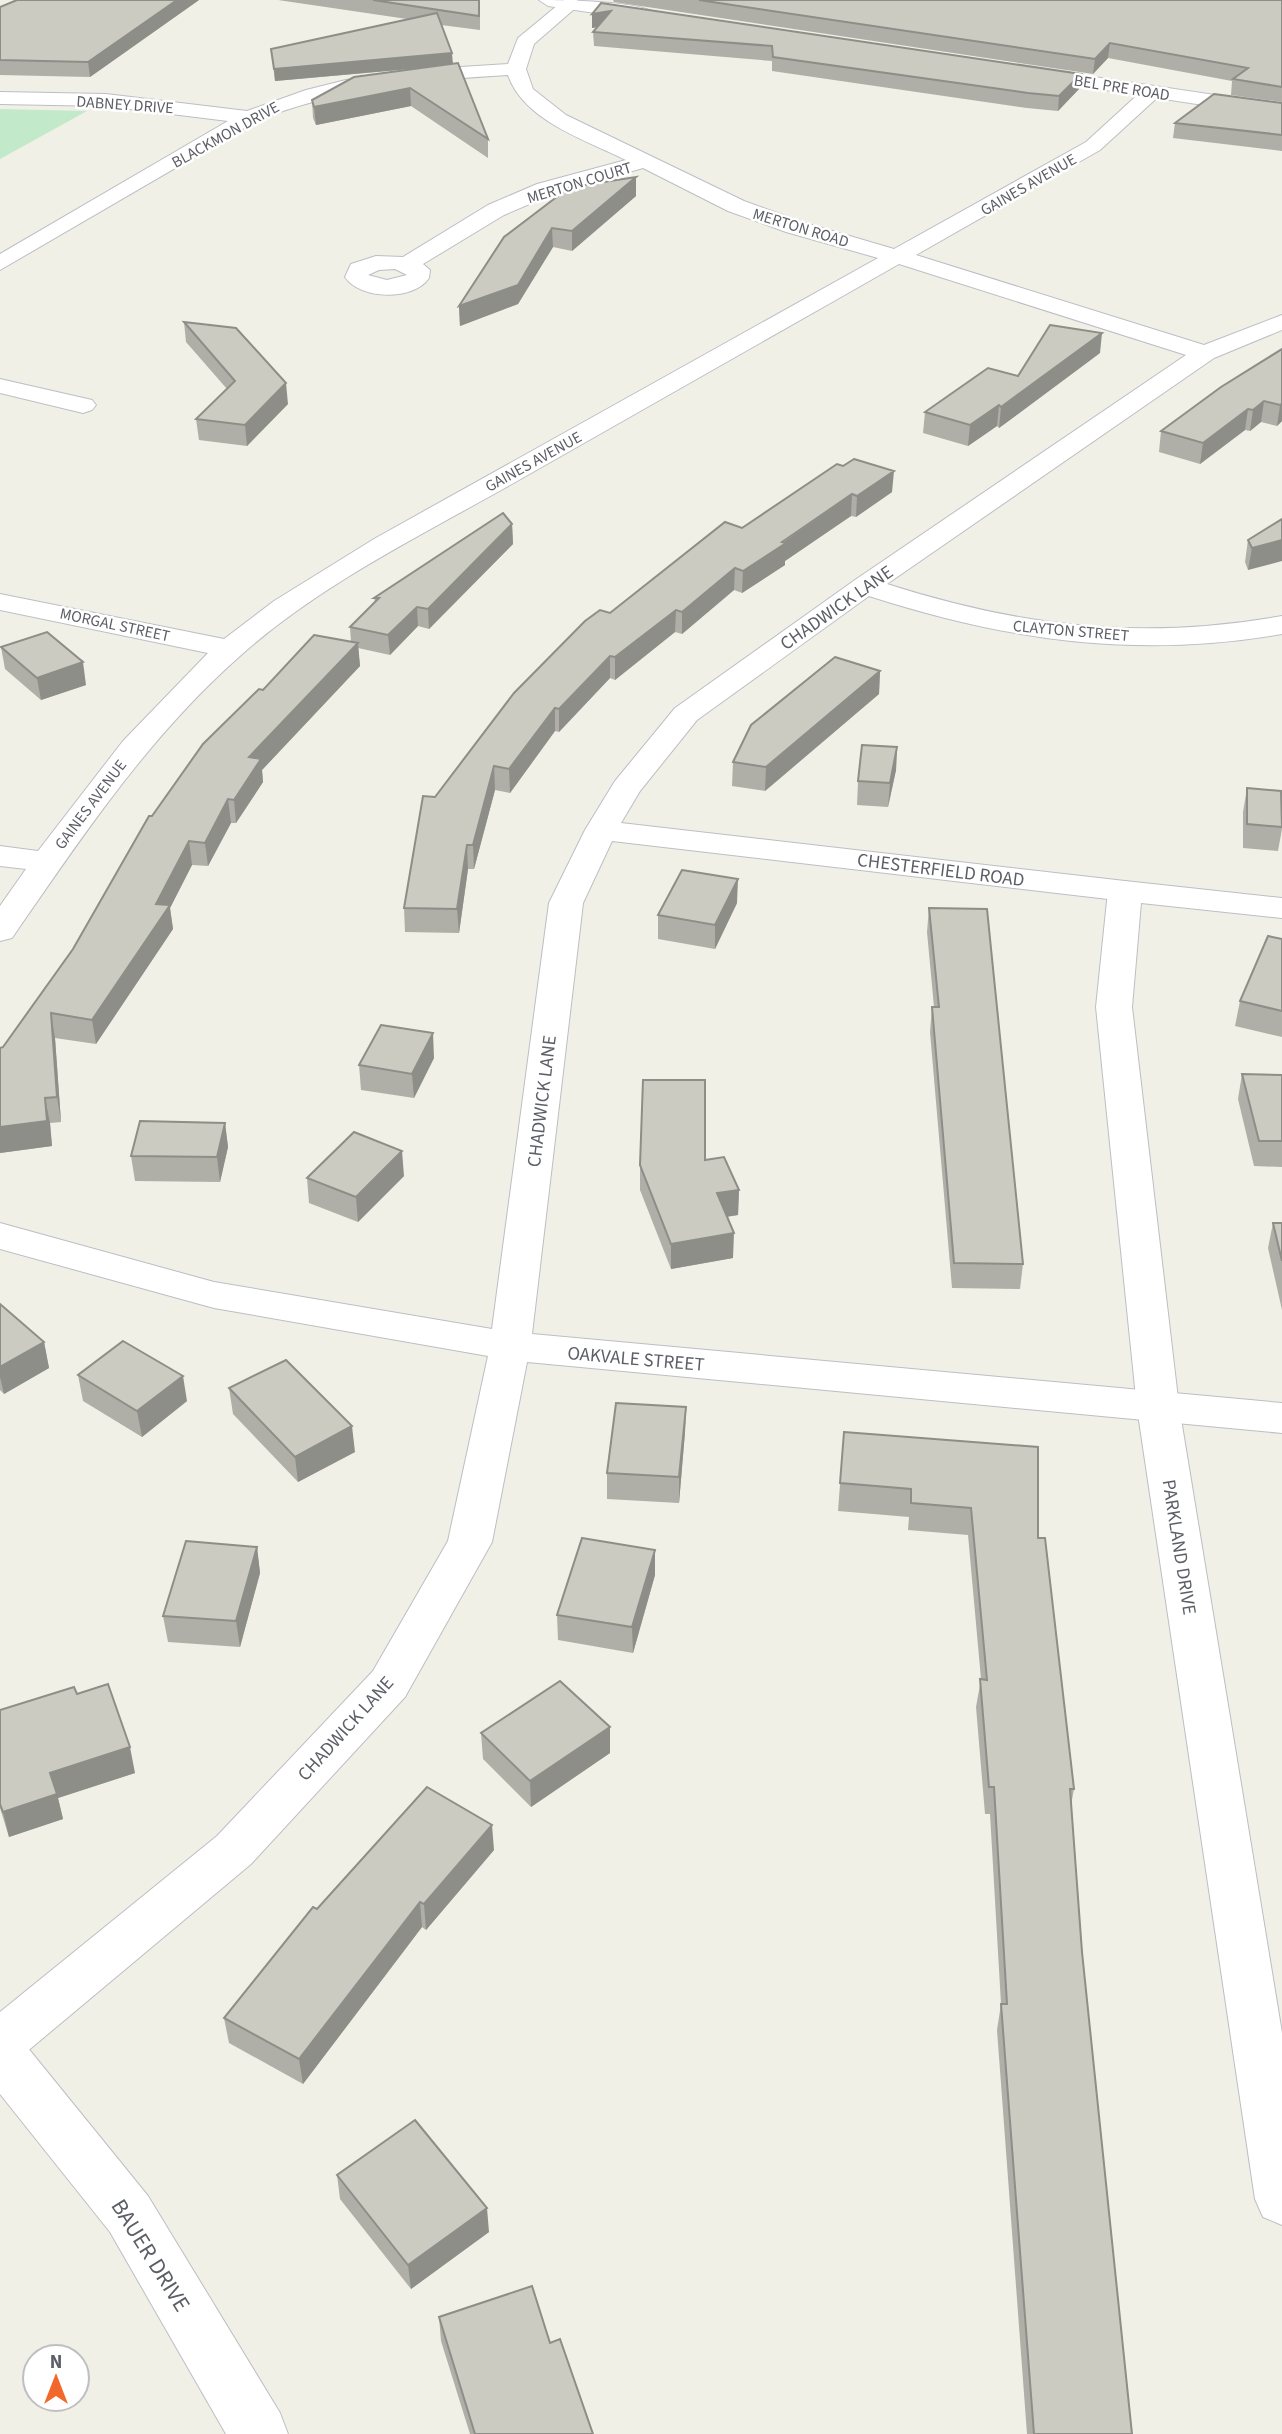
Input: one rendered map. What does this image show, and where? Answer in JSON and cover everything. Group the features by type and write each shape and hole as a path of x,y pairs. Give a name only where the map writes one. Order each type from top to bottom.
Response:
{"street":[{"path":"548,0 668,18"},
{"path":"516,69 525,42 537,29 571,4"},
{"name":"BLACKMON DRIVE","path":"0,263 249,117 288,100 356,82 414,74 516,69"},
{"name":"MERTON ROAD","path":"516,69 524,92 559,119 736,206 794,227 899,257 1205,354"},
{"name":"BEL PRE ROAD","path":"1014,71 1282,111"},
{"name":"GAINES AVENUE","path":"0,931 46,862 122,759 229,649 297,599 384,545 1093,146 1152,92"},
{"name":"DABNEY DRIVE","path":"0,98 106,100 249,117"},
{"name":"MERTON COURT","path":"407,264 496,210 545,189 643,162"},
{"name":"CHADWICK LANE","path":"0,2043 234,1850 389,1684 470,1542 510,1346 566,903 601,830 626,788 686,714 865,586 1205,354 1282,322"},
{"path":"0,386 83,405"},
{"name":"CLAYTON STREET","path":"865,586 954,614 1007,625 1117,636 1219,634 1282,625"},
{"name":"MORGAL STREET","path":"0,601 229,649"},
{"name":"CHESTERFIELD ROAD","path":"601,830 1282,908"},
{"path":"0,856 46,862"},
{"name":"PARKLAND DRIVE","path":"1125,891 1114,1007 1158,1407 1268,2020 1282,2199"},
{"name":"OAKVALE STREET","path":"0,1236 214,1295 510,1346 1282,1418"},
{"name":"BAUER DRIVE","path":"0,2054 130,2214 259,2434"}],"green space":[{"path":"0,109 87,111 0,159"}],"building":[{"path":"17,0 177,0 88,62 0,60 0,7"},
{"path":"373,0 479,0 479,16"},
{"path":"699,0 1282,0 1282,87 1233,79 1248,68 1110,43 1095,59"},
{"path":"601,3 1081,74 1059,96 773,57 772,46 593,32 611,11 592,14"},
{"path":"437,13 452,53 274,69 271,49"},
{"path":"458,63 488,139 410,88 314,107 312,100 354,77"},
{"path":"1214,94 1282,103 1282,135 1175,123"},
{"path":"636,177 572,231 552,228 518,285 459,306 504,237 575,183 578,186"},
{"path":"184,322 236,328 286,383 245,425 196,419 235,381"},
{"path":"1050,325 1102,333 1001,407 999,405 970,425 925,412 988,368 1018,376"},
{"path":"1282,349 1282,404 1264,401 1253,410 1248,409 1203,443 1161,431 1221,387"},
{"path":"854,459 894,471 857,496 852,494 743,571 735,568 682,612 676,610 615,657 610,656 559,709 555,708 509,769 494,766 473,845 467,845 457,909 404,908 423,796 435,797 514,693 585,621 600,610 610,613 725,522 742,528 837,464 843,466"},
{"path":"503,513 512,524 428,609 417,607 388,635 350,627 379,598 374,598"},
{"path":"1282,519 1282,540 1252,548 1248,540"},
{"path":"47,632 83,662 37,678 1,647"},
{"path":"314,635 358,643 249,757 261,759 234,800 228,799 205,843 189,841 156,904 170,905 92,1020 51,1013 57,1097 45,1098 47,1121 0,1127 0,1048 73,949 149,816 152,816 203,744 259,689 263,690"},
{"path":"835,657 880,671 766,767 733,762 751,725"},
{"path":"862,745 897,747 890,783 858,781"},
{"path":"1247,788 1281,791 1282,827 1247,824"},
{"path":"682,870 738,879 715,925 658,915"},
{"path":"929,908 987,909 1023,1264 954,1263 932,1007 939,1007"},
{"path":"1268,936 1282,939 1282,1011 1240,1001"},
{"path":"381,1025 433,1033 412,1074 359,1065"},
{"path":"1242,1074 1282,1075 1282,1141 1259,1141"},
{"path":"643,1080 705,1080 705,1160 724,1157 739,1190 717,1193 734,1233 671,1244 640,1165"},
{"path":"140,1121 225,1123 217,1157 131,1156"},
{"path":"354,1132 402,1151 356,1197 307,1178"},
{"path":"1273,1223 1282,1223 1282,1261"},
{"path":"0,1304 44,1342 0,1367"},
{"path":"123,1341 183,1376 137,1411 78,1375"},
{"path":"286,1360 352,1426 295,1457 229,1388"},
{"path":"616,1403 686,1407 679,1477 607,1473"},
{"path":"844,1432 1038,1447 1038,1538 1045,1538 1074,1789 1070,1789 1082,1952 1132,2434 1034,2434 1001,2004 1007,2004 994,1787 989,1787 980,1679 987,1680 971,1508 911,1503 911,1489 840,1483"},
{"path":"582,1538 655,1550 632,1627 557,1615"},
{"path":"186,1541 257,1547 236,1621 163,1616"},
{"path":"560,1681 610,1727 530,1781 481,1733"},
{"path":"108,1684 130,1747 50,1773 57,1794 3,1812 0,1804 0,1710 74,1687 77,1694"},
{"path":"427,1787 492,1825 424,1904 420,1902 299,2059 224,2018 313,1907 317,1909"},
{"path":"415,2120 487,2208 408,2265 337,2175"},
{"path":"532,2286 550,2343 560,2339 593,2434 475,2434 439,2317"}]}
